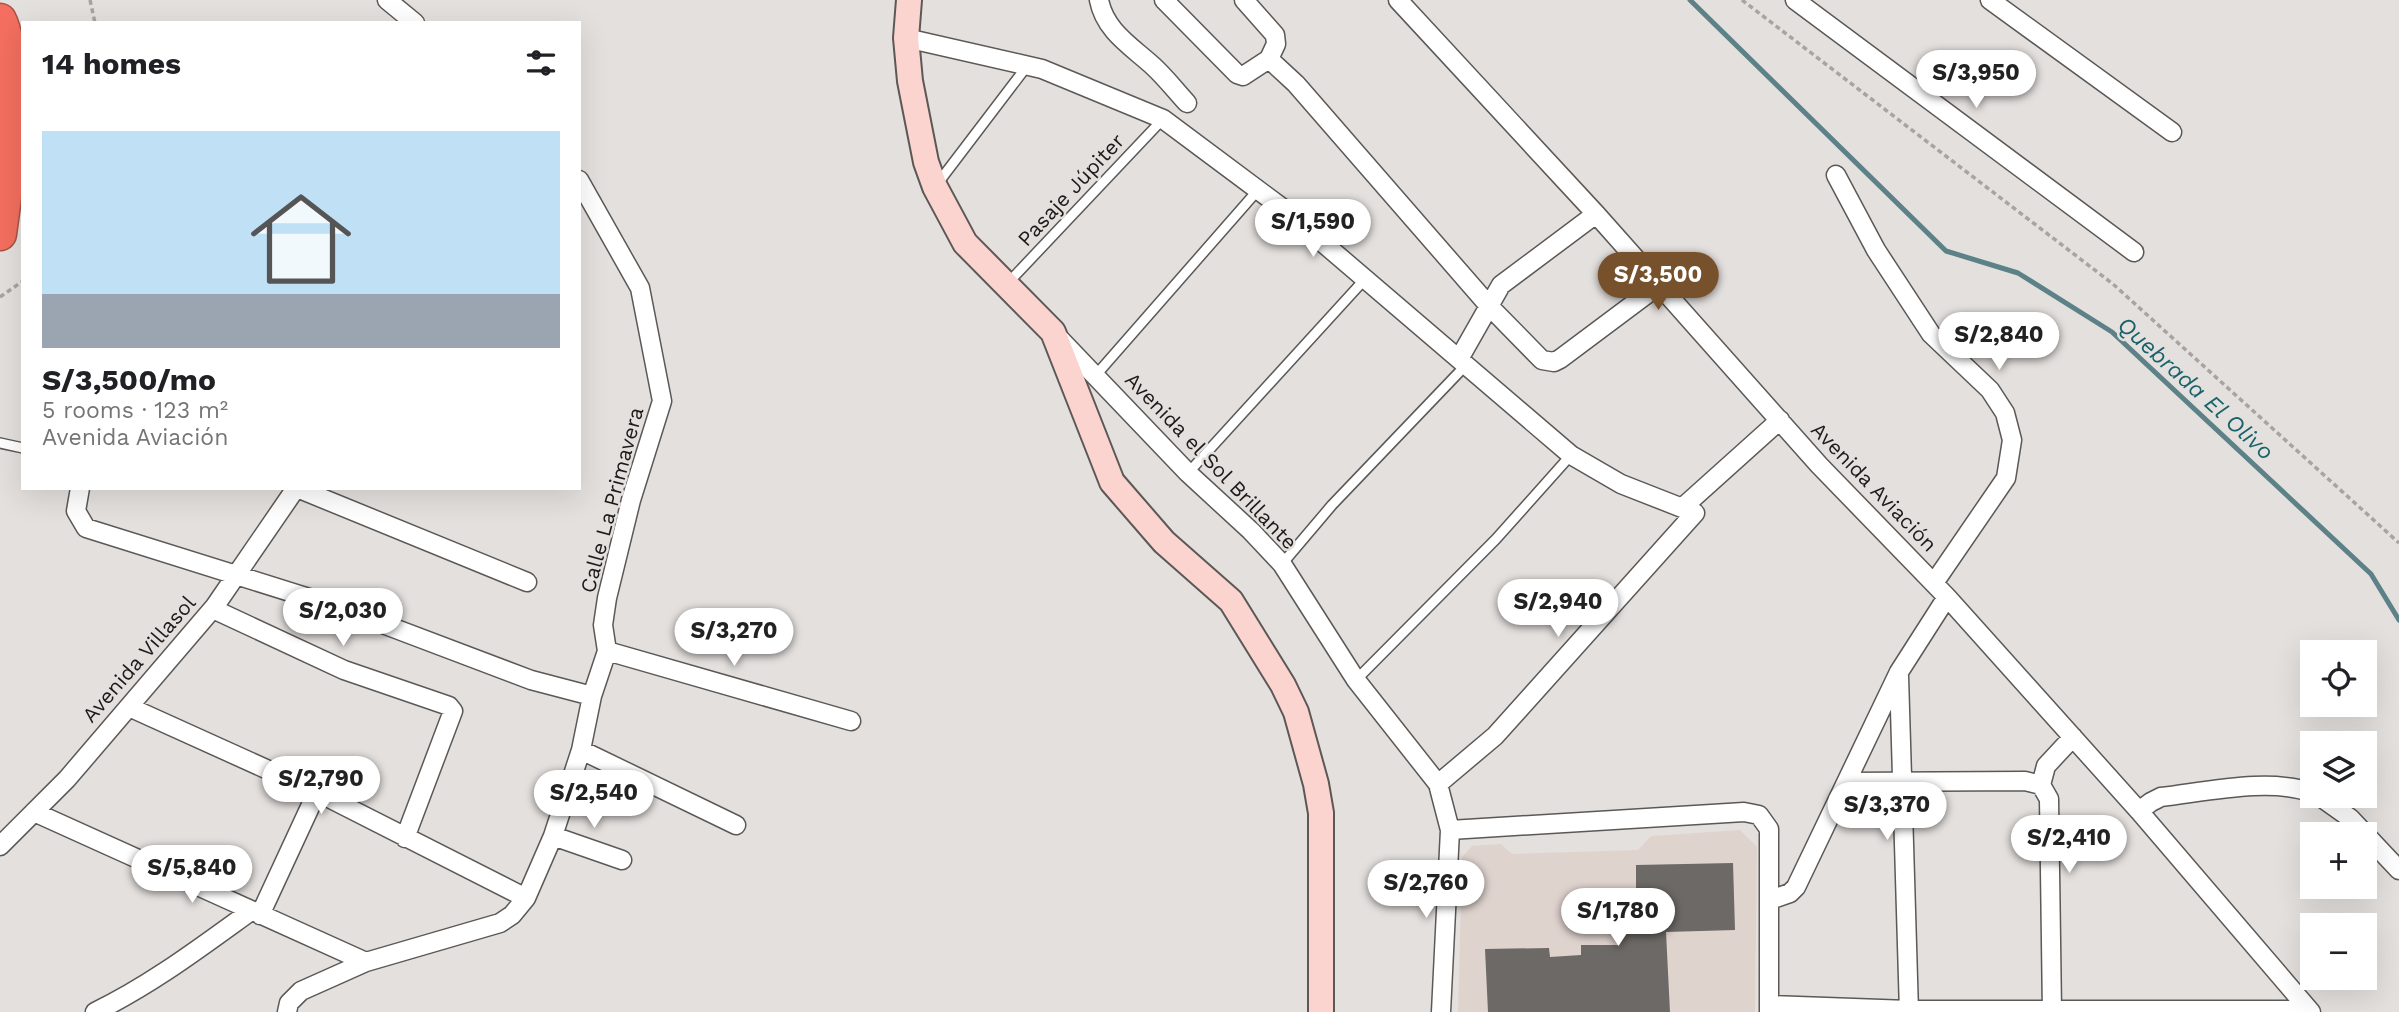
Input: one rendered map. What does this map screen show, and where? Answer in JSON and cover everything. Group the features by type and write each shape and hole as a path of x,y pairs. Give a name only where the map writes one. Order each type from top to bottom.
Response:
{"highway":[{"path":"0,234 13,128 13,77 1,25"}],"street":[{"path":"387,0 413,21"},
{"path":"909,0 906,38 910,81 926,162 934,187 965,243 1053,332 1112,482 1164,542 1231,601 1283,685 1296,712 1316,784 1321,813 1321,1012"},
{"path":"1099,0 1102,13 1112,31 1156,69 1187,103"},
{"path":"1164,0 1237,74 1243,75 1269,59 1276,44 1275,35 1244,0"},
{"name":"Avenida Aviación","path":"1398,0 1596,214 1780,420 1947,597 2140,811 2310,1011"},
{"path":"1795,0 2134,252"},
{"path":"1990,0 2172,132"},
{"path":"906,38 1028,66 1163,119 1258,190 1571,455 1621,484 1695,513 1495,736 1438,784"},
{"path":"1269,59 1296,85 1490,307 1542,360 1554,362 1659,285"},
{"path":"1836,175 1876,250 1931,334 1990,390 2005,412 2012,440 2006,478 1934,583"},
{"name":"Calle La Primavera","path":"287,1012 289,1003 301,991 366,962 500,923 512,915 526,898 553,836 607,651 603,625 607,598 631,500 662,401 640,288 581,184"},
{"path":"1463,362 1501,285 1596,214"},
{"name":"Avenida el Sol Brillante","path":"1053,332 1188,473 1251,531 1282,564 1356,680 1438,784 1450,830 1441,1012"},
{"path":"1682,508 1780,420"},
{"path":"80,490 76,511 86,528 338,607 531,680 592,696"},
{"name":"Avenida Villasol","path":"0,846 67,779 213,609 295,490"},
{"path":"301,490 527,582"},
{"path":"1770,900 1790,893 1796,887 1899,672 1947,597"},
{"path":"213,609 344,670 449,706 453,716 405,838"},
{"path":"607,651 851,721"},
{"path":"1899,672 1909,1011"},
{"path":"129,707 317,792 526,898"},
{"path":"2041,785 2046,766 2073,737"},
{"path":"580,750 736,825"},
{"path":"1847,782 2025,780 2041,785 2049,799 2052,1011"},
{"path":"2140,811 2161,797 2277,786 2300,791"},
{"path":"95,1012 124,999 255,913 317,792"},
{"path":"2336,808 2350,818 2399,870"},
{"path":"34,812 366,962"},
{"path":"1450,830 1744,812 1759,815 1769,829 1769,1009 2310,1011"},
{"path":"553,836 622,860"}],"lane":[{"path":"934,187 1028,66"},
{"name":"Pasaje Júpiter","path":"1005,286 1163,119"},
{"path":"1096,375 1258,190"},
{"path":"1188,473 1365,279"},
{"path":"1282,564 1332,505 1463,362"},
{"path":"0,443 21,448"},
{"path":"1356,680 1478,557 1571,455"}],"path":[{"path":"90,0 95,21"},
{"path":"1742,0 2113,284 2399,543"},
{"path":"0,297 21,282"}],"shaded area":[{"path":"1740,830 1757,847 1755,1012 1458,1012 1462,857 1472,846 1501,844 1512,854 1638,850 1651,836"}],"building":[{"path":"1733,863 1735,930 1666,932 1670,1012 1488,1012 1485,949 1549,948 1550,957 1581,955 1581,945 1619,945 1618,893 1636,893 1636,865"}],"waterway":[{"name":"Quebrada El Olivo","path":"1690,0 1946,251 2018,273 2112,332 2371,574 2399,620"}]}
